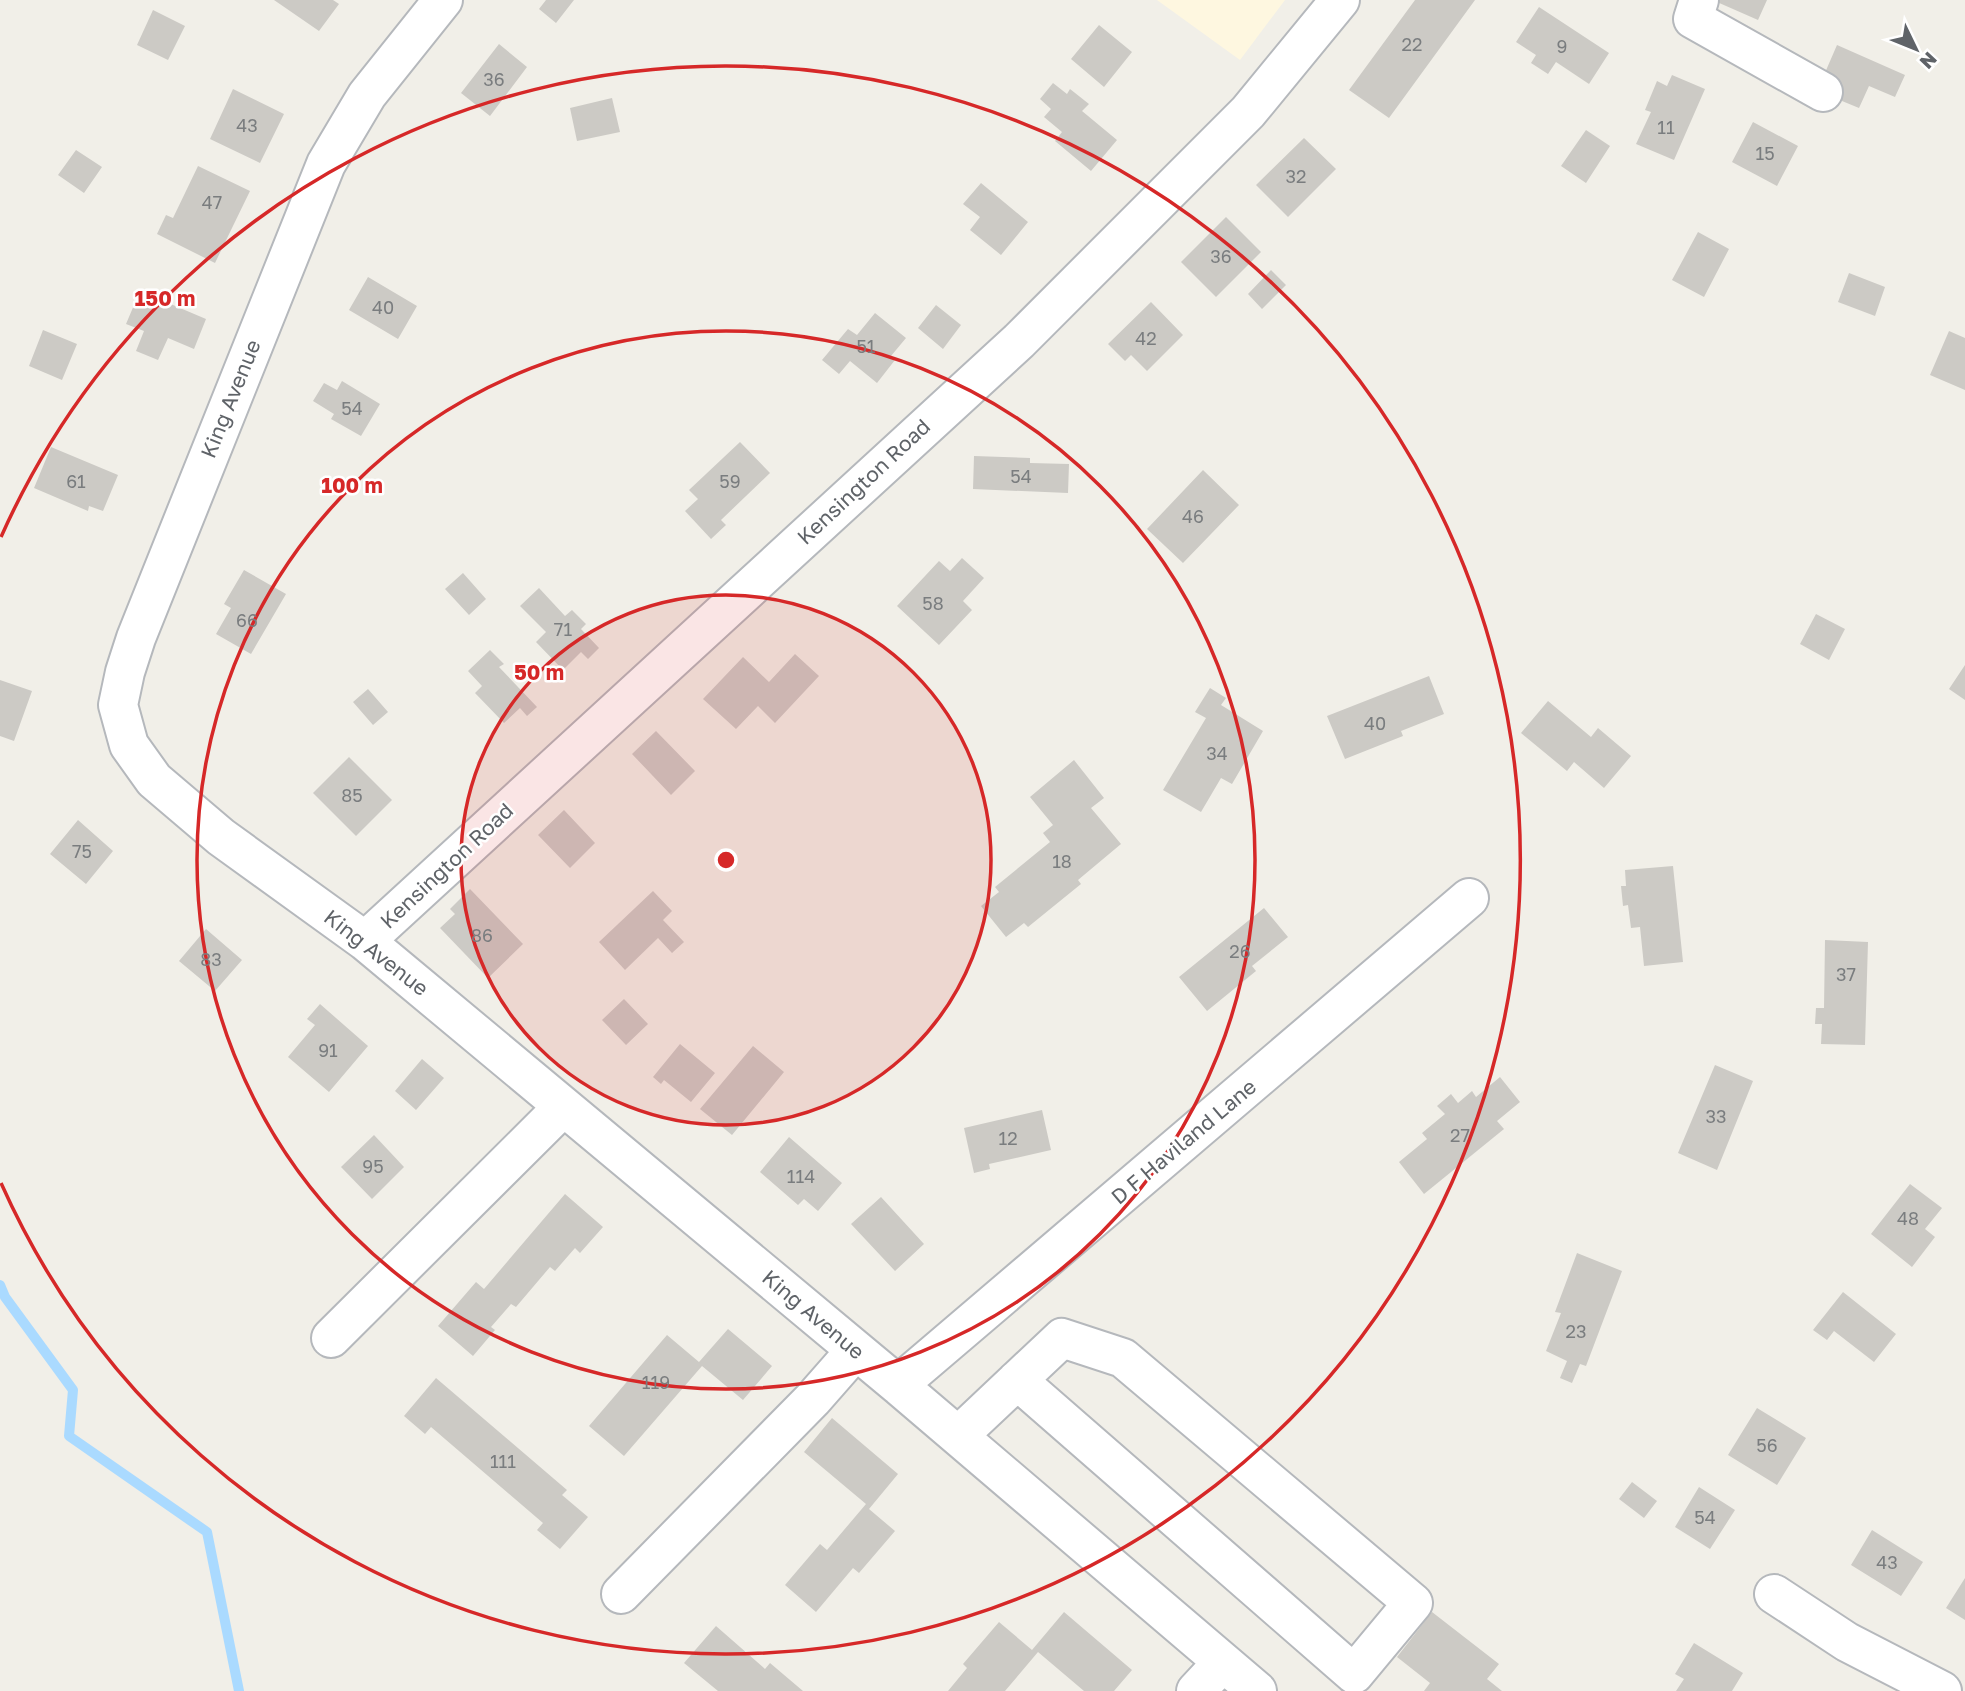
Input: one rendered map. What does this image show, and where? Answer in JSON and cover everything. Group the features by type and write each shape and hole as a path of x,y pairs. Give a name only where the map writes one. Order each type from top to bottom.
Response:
{"street":[{"name":"King Avenue","path":"443,0 367,94 326,164 136,638 118,705 129,745 153,780 221,837 365,941 898,1385 1257,1691"},
{"name":"Kensington Road","path":"365,941 1019,341 1248,111 1340,0"},
{"path":"1699,0 1693,19 1823,92"},
{"name":"D F Haviland Lane","path":"898,1385 1469,898"},
{"path":"331,1338 563,1107"},
{"path":"958,1436 1017,1380 1062,1338 1123,1358 1413,1603 1354,1674 1017,1380"},
{"path":"621,1594 813,1399 856,1350"},
{"path":"1774,1594 1847,1642 1942,1691"},
{"path":"1196,1691 1223,1662"}],"shaded area":[{"path":"1157,0 1285,0 1240,60"}],"building":[{"path":"274,0 333,0 339,4 319,31"},
{"path":"546,0 574,0 556,23 539,9"},
{"path":"1415,0 1475,0 1389,118 1349,90"},
{"path":"1767,0 1758,20 1717,2"},
{"path":"1539,7 1609,53 1589,84 1556,62 1548,74 1531,63 1536,55 1516,42"},
{"path":"153,10 185,26 168,60 137,45"},
{"path":"1099,25 1132,52 1104,87 1071,59"},
{"path":"499,44 527,67 490,116 461,93"},
{"path":"1837,45 1905,75 1895,97 1869,86 1859,108 1825,94 1824,75"},
{"path":"1672,75 1705,89 1674,160 1636,144 1651,112 1645,110 1657,81 1667,86"},
{"path":"1053,83 1067,94 1070,89 1089,104 1082,111 1117,140 1091,171 1055,141 1062,132 1044,117 1051,109 1040,99"},
{"path":"233,89 284,114 260,163 210,139"},
{"path":"612,98 620,132 577,141 570,108"},
{"path":"1753,122 1798,146 1777,186 1732,162"},
{"path":"1586,130 1610,146 1586,183 1561,166"},
{"path":"1304,138 1336,169 1288,217 1256,185"},
{"path":"76,150 102,167 84,193 58,175"},
{"path":"198,166 250,191 215,263 157,234 166,215 173,218"},
{"path":"981,183 1028,222 1001,255 970,230 980,217 963,204"},
{"path":"1226,217 1261,252 1216,297 1181,262"},
{"path":"1698,232 1729,249 1704,297 1672,280"},
{"path":"1271,270 1286,285 1262,309 1248,294"},
{"path":"1849,273 1885,287 1875,316 1838,302"},
{"path":"368,277 417,306 398,339 349,310"},
{"path":"140,291 206,319 194,349 168,338 158,360 136,351 144,331 126,324"},
{"path":"1151,302 1183,335 1147,371 1131,355 1125,361 1108,344"},
{"path":"936,305 961,325 943,349 918,328"},
{"path":"875,313 906,338 891,356 895,360 877,383 850,361 839,374 822,360 848,329 857,335"},
{"path":"43,330 77,344 62,380 29,366"},
{"path":"1949,331 1965,338 1965,390 1930,375"},
{"path":"342,381 380,404 361,436 331,419 334,414 313,401 324,383 337,390"},
{"path":"740,442 770,473 721,520 726,525 711,539 685,511 698,499 689,490"},
{"path":"51,447 118,475 103,511 89,506 88,511 34,488"},
{"path":"974,456 1030,458 1030,463 1069,464 1068,493 973,489"},
{"path":"1203,470 1239,505 1183,563 1147,529"},
{"path":"962,558 984,578 963,601 972,610 939,645 897,606 939,561 950,571"},
{"path":"244,570 286,594 251,654 216,634 231,608 224,604"},
{"path":"463,573 486,599 469,615 445,589"},
{"path":"539,588 565,616 572,610 586,624 581,629 599,648 588,659 581,652 563,670 536,642 546,632 520,606"},
{"path":"1816,614 1845,629 1829,660 1800,644"},
{"path":"490,650 504,664 499,667 537,707 527,716 520,708 504,723 475,693 482,686 468,671"},
{"path":"795,654 819,676 775,723 758,706 736,729 703,699 743,657 769,682"},
{"path":"1965,665 1965,700 1949,689"},
{"path":"1429,676 1444,714 1401,731 1403,736 1345,759 1327,716"},
{"path":"0,680 32,691 14,741 0,736"},
{"path":"1210,688 1226,698 1221,705 1263,731 1232,784 1221,778 1201,812 1163,790 1206,718 1195,712"},
{"path":"368,689 388,712 373,725 353,702"},
{"path":"1548,701 1591,737 1598,728 1631,756 1604,788 1574,762 1567,771 1521,733"},
{"path":"656,731 695,771 671,795 632,754"},
{"path":"349,757 392,800 356,836 313,793"},
{"path":"1074,760 1104,798 1091,808 1121,844 1078,880 1081,884 1028,927 1024,923 1006,937 981,906 999,892 995,887 1050,842 1043,833 1053,825 1030,797"},
{"path":"564,810 595,843 570,868 538,835"},
{"path":"78,820 113,851 86,884 50,854"},
{"path":"1673,866 1683,962 1644,966 1640,927 1631,928 1628,905 1623,906 1621,886 1626,886 1625,870"},
{"path":"470,889 523,944 488,978 440,928 455,914 450,909"},
{"path":"653,891 672,911 663,920 684,942 672,953 658,938 625,970 599,942"},
{"path":"1264,908 1288,937 1252,966 1256,971 1207,1011 1179,977"},
{"path":"206,929 242,960 215,991 179,961"},
{"path":"1825,940 1868,942 1865,1045 1821,1044 1822,1024 1815,1024 1816,1008 1824,1008"},
{"path":"624,999 648,1024 626,1045 602,1020"},
{"path":"320,1004 368,1046 329,1092 288,1057 315,1025 307,1019"},
{"path":"680,1044 715,1073 691,1102 664,1080 661,1084 653,1077"},
{"path":"753,1046 784,1072 732,1135 700,1109"},
{"path":"422,1059 444,1078 416,1110 395,1091"},
{"path":"1715,1065 1753,1081 1717,1170 1678,1153"},
{"path":"1500,1077 1520,1102 1497,1121 1504,1129 1424,1194 1399,1162 1427,1139 1422,1133 1445,1114 1437,1106 1451,1094 1458,1103 1472,1091 1476,1097"},
{"path":"1042,1110 1051,1150 989,1164 990,1169 974,1173 964,1128"},
{"path":"374,1135 404,1167 372,1199 341,1167"},
{"path":"789,1137 842,1183 818,1211 804,1199 798,1205 760,1172"},
{"path":"1910,1184 1942,1208 1925,1229 1935,1237 1912,1267 1871,1234"},
{"path":"565,1194 603,1227 580,1253 575,1248 555,1271 550,1267 516,1307 511,1304 491,1327 495,1330 473,1356 438,1326 476,1282 484,1289"},
{"path":"881,1197 924,1244 895,1271 851,1224"},
{"path":"1577,1253 1622,1271 1586,1366 1580,1364 1572,1383 1560,1378 1567,1361 1546,1351 1561,1313 1555,1312"},
{"path":"1843,1292 1896,1334 1874,1362 1834,1331 1827,1340 1813,1330"},
{"path":"728,1329 772,1366 743,1400 702,1366 624,1456 589,1426 667,1335 699,1362"},
{"path":"436,1378 567,1490 562,1495 588,1517 560,1549 537,1530 543,1523 431,1427 425,1434 404,1416"},
{"path":"1757,1408 1806,1438 1777,1485 1728,1455"},
{"path":"832,1418 898,1474 869,1509 895,1531 859,1573 853,1568 816,1612 785,1585 820,1544 827,1550 866,1504 804,1452"},
{"path":"1632,1482 1657,1501 1644,1518 1619,1499"},
{"path":"1699,1487 1735,1510 1710,1549 1675,1527"},
{"path":"1872,1530 1923,1562 1901,1596 1851,1565"},
{"path":"1965,1578 1965,1620 1946,1608"},
{"path":"1064,1612 1132,1670 1114,1691 1084,1691 1038,1652 1005,1691 948,1691 967,1668 963,1664 999,1622 1032,1650"},
{"path":"1432,1612 1499,1664 1487,1679 1502,1691 1424,1691 1430,1683 1397,1657"},
{"path":"716,1626 765,1669 770,1663 803,1691 718,1691 684,1663"},
{"path":"1694,1643 1743,1673 1732,1691 1676,1691 1684,1679 1675,1674"}],"waterway":[{"path":"0,1285 5,1297 73,1390 69,1436 207,1532 239,1691"}]}
